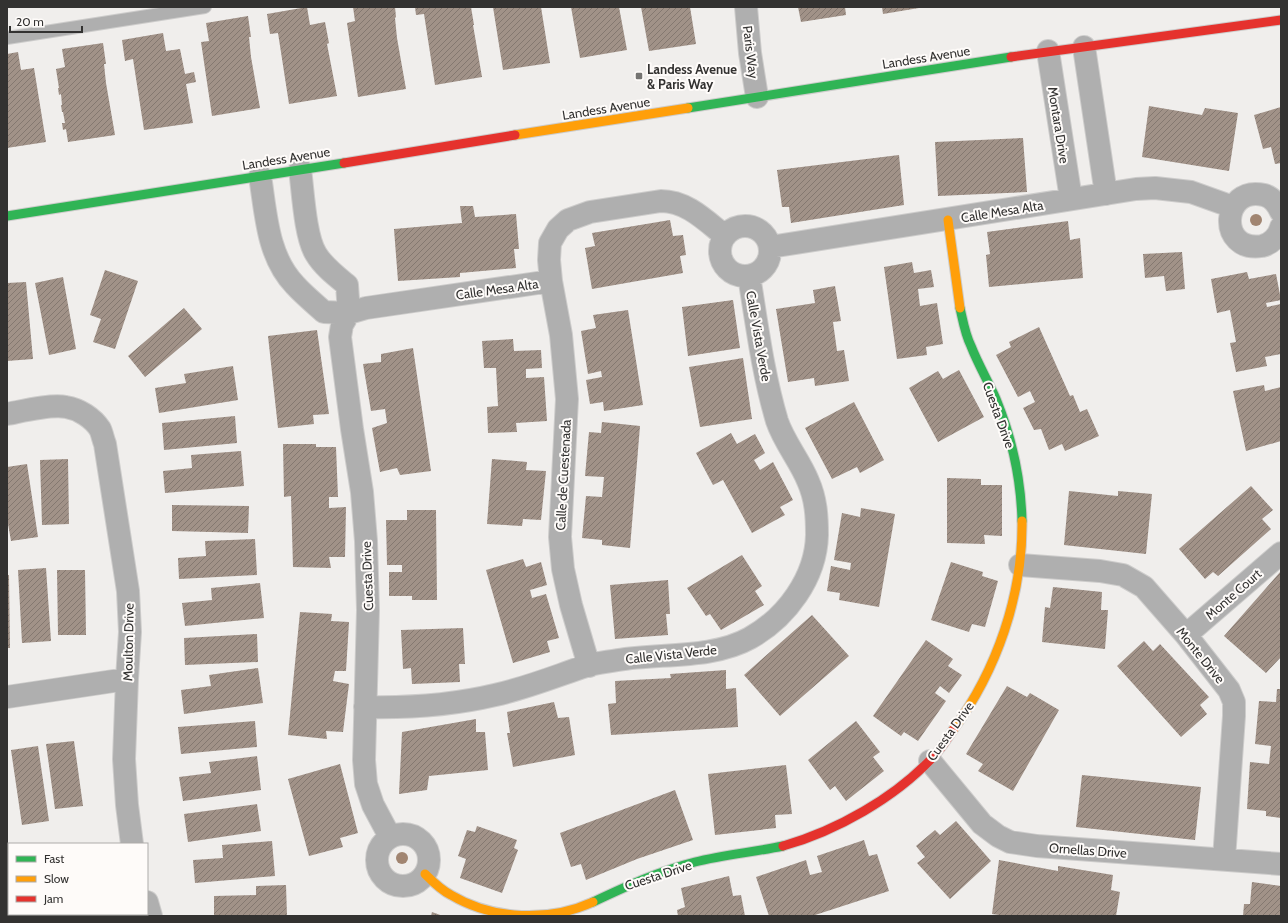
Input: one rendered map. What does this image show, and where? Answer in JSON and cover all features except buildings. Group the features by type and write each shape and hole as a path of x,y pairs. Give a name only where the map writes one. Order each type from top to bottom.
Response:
{"main road":[{"name":"Landess Avenue","path":"7,216 1048,51 1281,20"},
{"name":"Cuesta Drive","path":"425,874 444,891 458,900 479,908 521,916 547,915 587,904 629,884 655,874 718,857 762,850 803,840 842,822 878,801 930,761 969,708 998,651 1010,614 1020,565 1023,528 1017,469 1008,430 968,340 964,326 959,302 948,220"}],"street":[{"name":"Paris Way","path":"746,7 750,53 757,97"},
{"path":"1084,47 1106,194"},
{"name":"Montara Drive","path":"1048,51 1071,200"},
{"name":"Cuesta Drive","path":"300,170 309,237 316,254 328,268 347,285 349,313 342,325 340,338 362,492 366,541 368,610 364,760 366,784 373,805 390,837"},
{"path":"260,176 270,239 278,262 294,284 324,312 349,313"},
{"name":"Calle Mesa Alta","path":"770,247 1106,194 1156,188 1191,192 1233,207"},
{"path":"1279,204 1266,196 1253,194 1241,198 1233,207 1229,219 1231,232 1240,242 1252,247 1265,246 1279,237"},
{"name":"Calle Mesa Alta","path":"349,313 366,308 551,282 549,260 550,243 558,229 568,220 590,212 661,201 670,201 685,206 725,236"},
{"path":"744,226 751,227 764,234 770,247 770,254 765,266 761,271 748,276 734,274 728,270 721,257 720,250 725,236 730,231 744,226"},
{"name":"Calle Vista Verde","path":"365,707 389,708 445,704 494,695 525,687 589,666 644,656 684,654 720,649 749,639 772,624 788,608 802,586 812,564 817,538 817,508 809,481 778,424 769,392 748,276"},
{"name":"Calle de Cuestenada","path":"551,282 561,336 567,399 560,537 563,569 571,605 589,666"},
{"name":"Moulton Drive","path":"7,414 49,407 66,406 82,412 93,421 100,429 105,444 128,592 130,632 124,759 127,805 132,843"},
{"name":"Monte Court","path":"1186,635 1281,553"},
{"name":"Monte Drive","path":"1020,565 1100,571 1123,575 1144,587 1186,635 1229,690 1234,702 1234,716 1224,859"},
{"path":"7,697 127,679"},
{"name":"Ornellas Drive","path":"930,761 982,824 998,836 1010,842 1037,846 1281,864"},
{"path":"401,834 413,836 422,842 428,852 429,863 425,874 418,881 410,885 400,885 390,882 382,874 378,864 378,854 382,844 390,837 401,834"},
{"path":"148,906 151,916"}],"lane":[{"path":"7,38 205,7"}],"traffic: fast":[{"path":"688,108 1011,57"},
{"path":"7,216 344,163"},
{"path":"960,308 969,341 996,399 1007,429 1018,474 1022,521"},
{"path":"593,902 643,879 695,862 783,846"}],"traffic: slow":[{"path":"515,135 688,108"},
{"path":"948,220 960,308"},
{"path":"953,730 969,707 982,682 1004,631 1018,576 1022,521"},
{"path":"425,874 440,888 451,895 467,903 503,913 521,915 558,913 593,902"}],"traffic: jam":[{"path":"1011,57 1281,20"},
{"path":"344,163 515,135"},
{"path":"783,846 823,832 844,822 883,799 918,772 939,751 953,730"}],"place":[{"name":"Landess Avenue & Paris Way","path":"639,76"}]}
